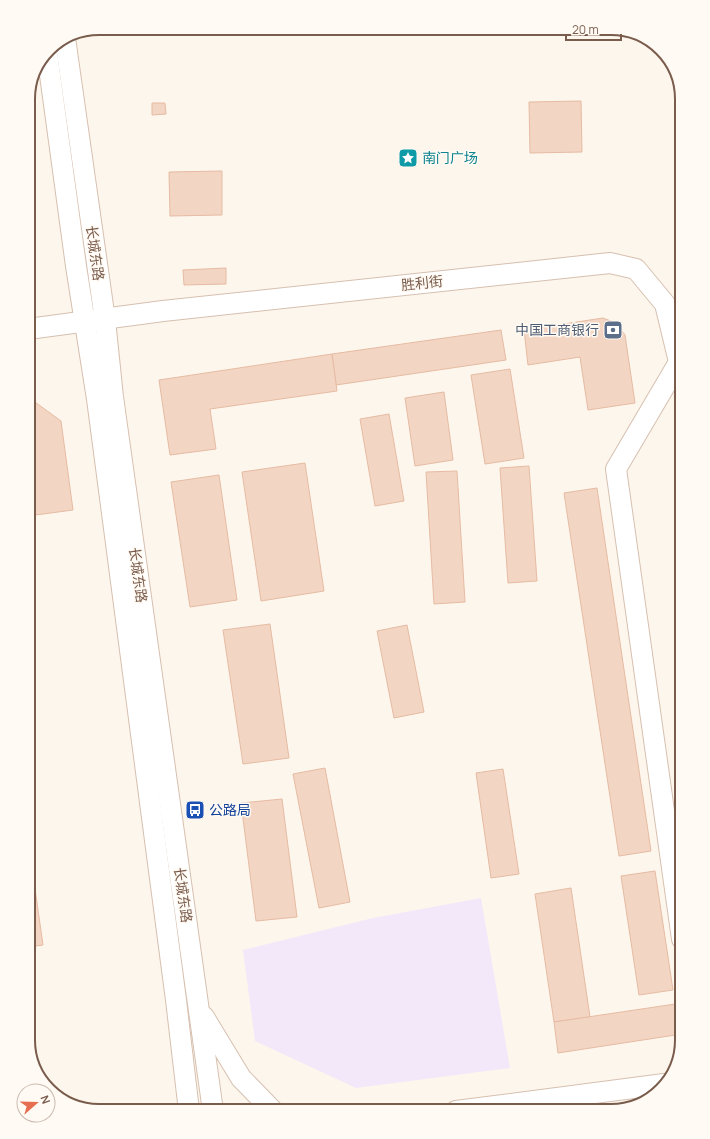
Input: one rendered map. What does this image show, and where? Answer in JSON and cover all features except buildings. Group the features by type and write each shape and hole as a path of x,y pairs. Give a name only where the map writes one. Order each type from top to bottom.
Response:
{"main road":[{"name":"长城东路","path":"66,45 105,320 113,397 212,1104"},
{"name":"长城东路","path":"48,61 84,322 99,414 174,984 188,1104"},
{"name":"胜利街","path":"35,328 171,310 610,264 636,269 665,304 675,343"},
{"path":"675,370 616,469 675,889"},
{"path":"199,1010 241,1078 266,1104"},
{"path":"510,1104 656,1085"}],"shaded area":[{"path":"481,898 510,1068 356,1088 255,1041 243,950 373,918"}],"place":[{"name":"南门广场","path":"408,158"},
{"name":"中国工商银行","path":"613,330"},
{"name":"公路局","path":"195,810"}]}
